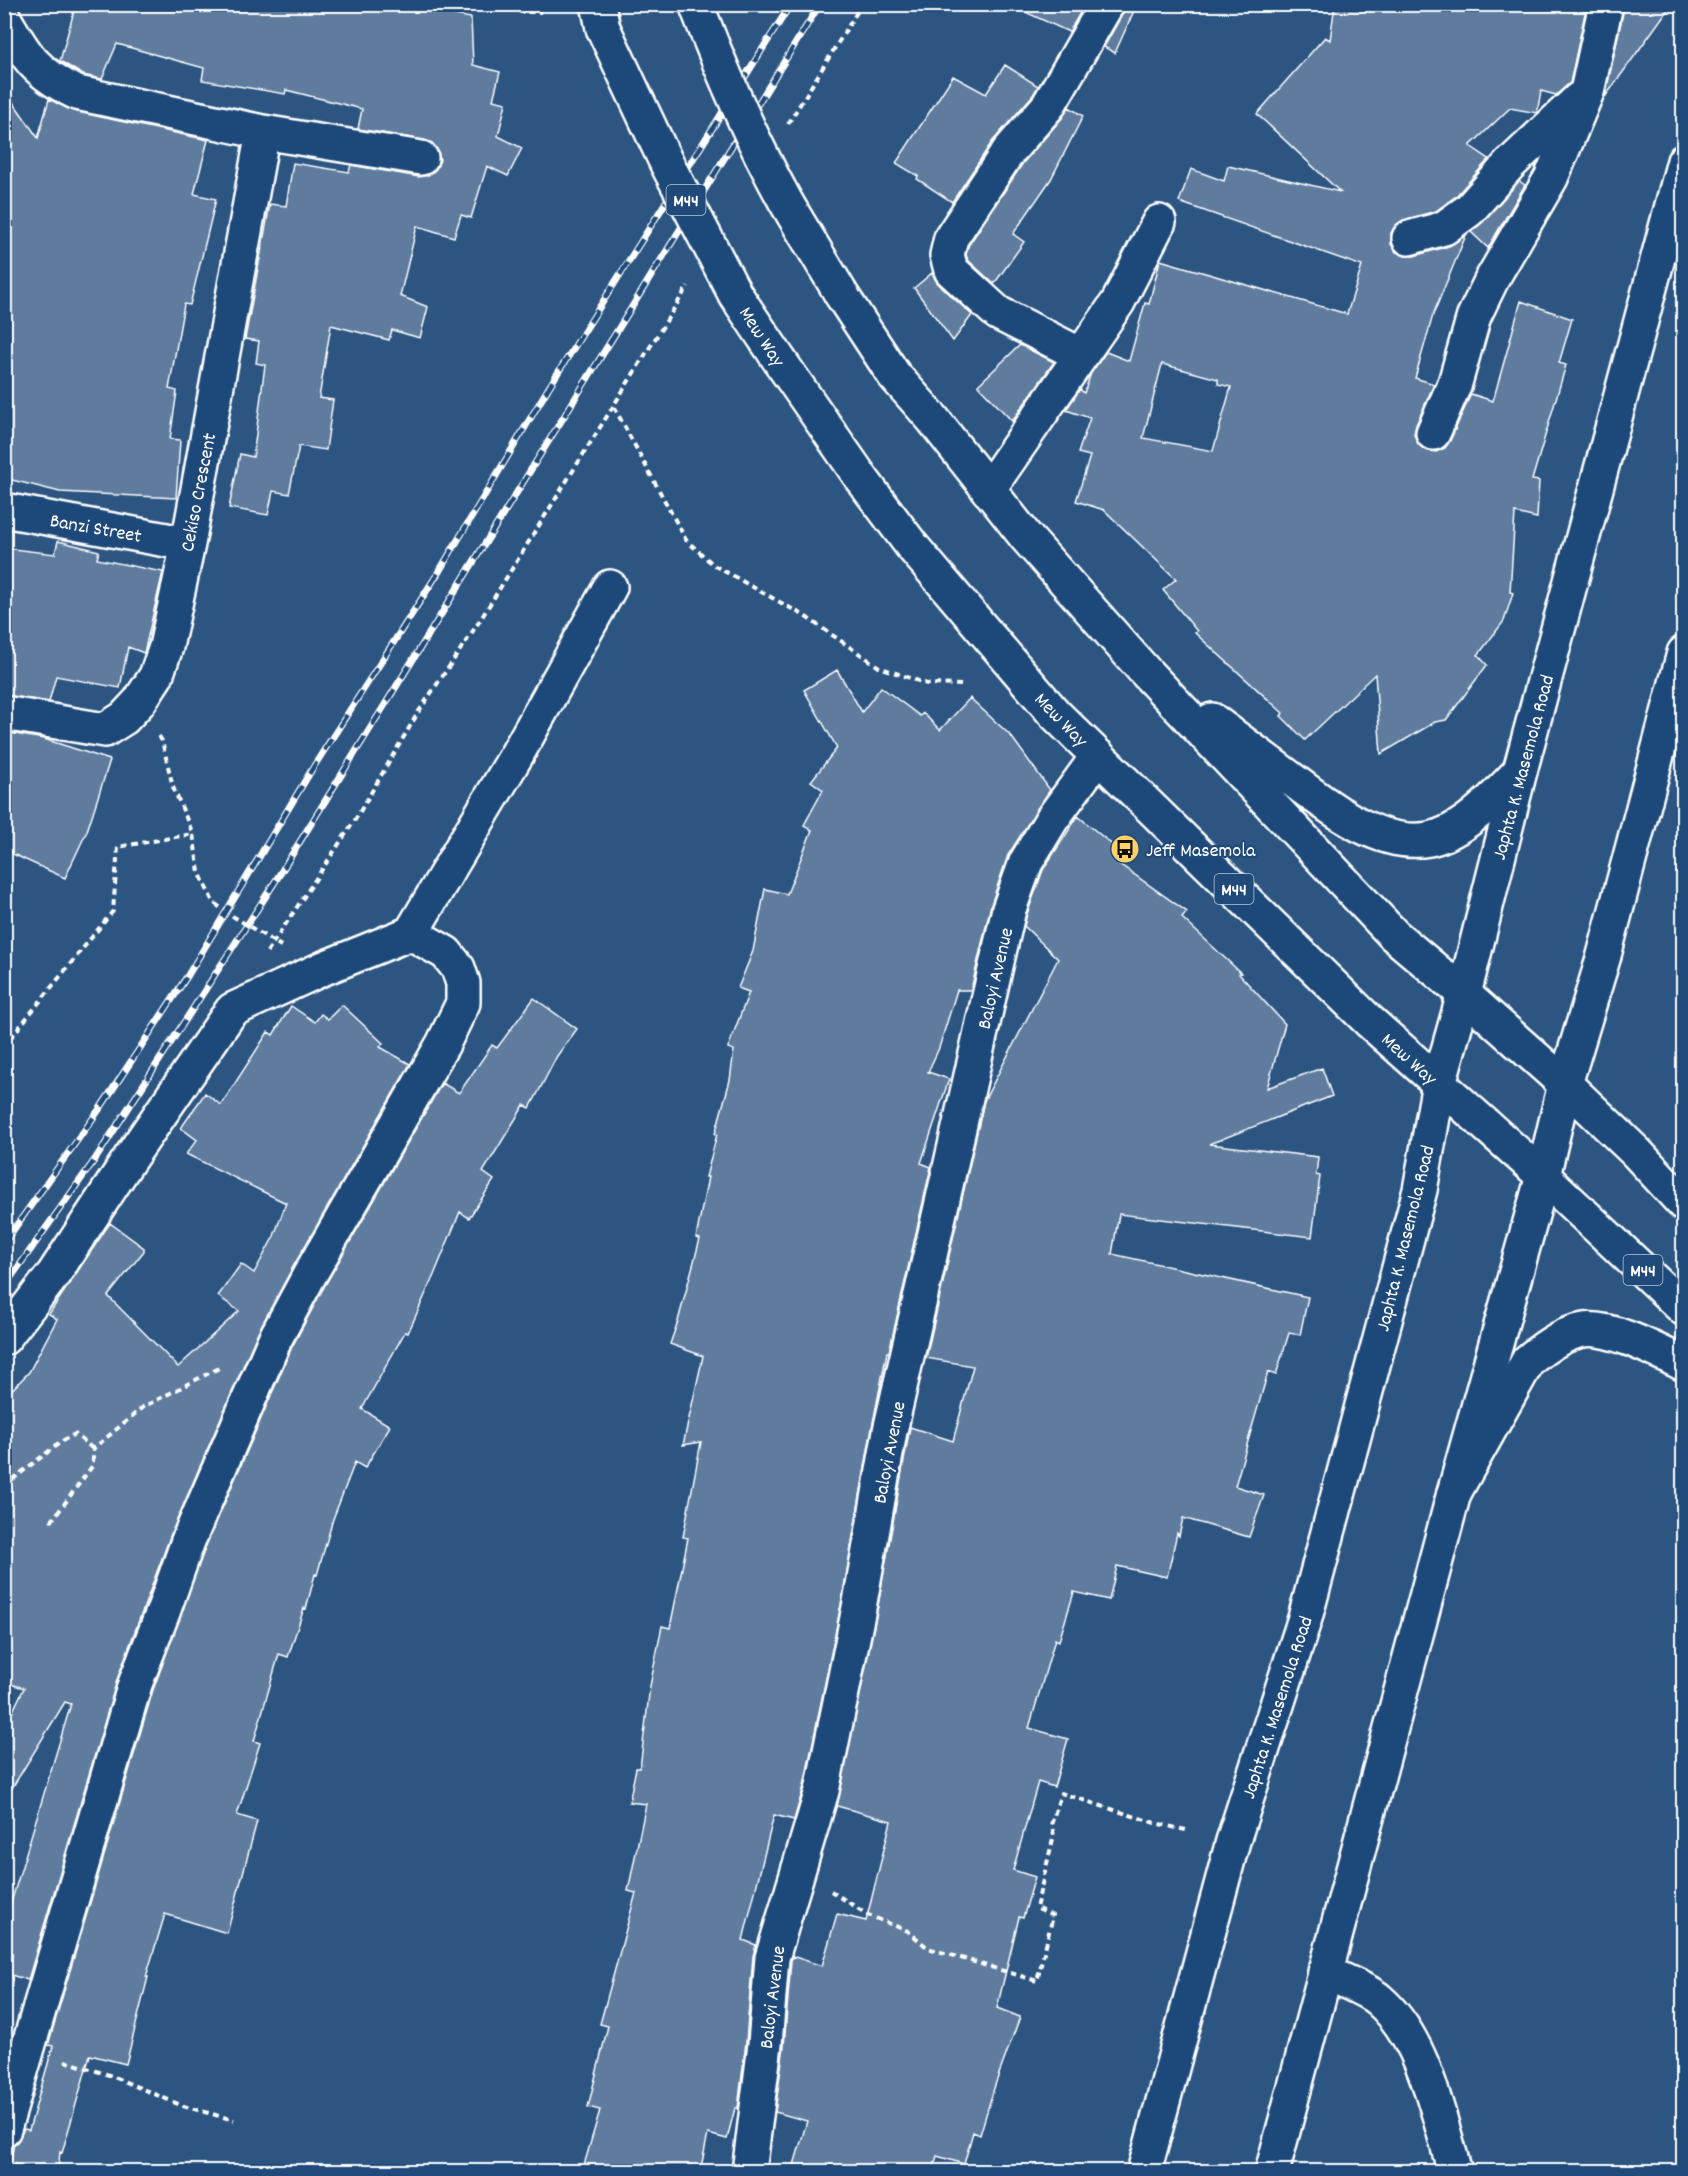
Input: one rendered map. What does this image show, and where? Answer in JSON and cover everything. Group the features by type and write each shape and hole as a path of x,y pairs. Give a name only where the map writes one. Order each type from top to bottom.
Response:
{"main road":[{"path":"4,7 8,4"},
{"path":"696,4 717,59 753,138 786,201 841,294 894,375 932,418 1026,537 1143,669 1394,935 1565,1084 1637,1153 1683,1204"},
{"path":"1081,355 998,313 955,275 946,255 951,238 1008,152 1048,106 1107,4"},
{"path":"1433,433 1455,382 1474,316 1492,279 1551,178 1587,92 1606,4"},
{"name":"Mew Way","path":"601,16 666,162 735,294 864,483 912,546 1047,704 1098,756 1369,1021 1543,1176 1683,1309"},
{"path":"4,18 23,52 41,71 59,84 78,93 263,132 421,158"},
{"path":"1409,238 1444,228 1469,210 1509,165 1587,92"},
{"name":"Cekiso Crescent","path":"4,712 105,730 124,718 139,702 156,676 166,647 188,544 263,132"},
{"name":"Japhta K. Masemola Road","path":"1144,2172 1233,1841 1305,1618 1420,1190 1438,1083 1464,994 1520,771 1683,162"},
{"path":"988,490 1118,302 1159,222"},
{"name":"Banzi Street","path":"4,510 188,544"},
{"path":"4,1338 53,1275 232,1010 324,968 411,933 516,756 610,586"},
{"path":"1272,2172 1543,1176 1565,1084 1603,959 1683,653"},
{"path":"1143,669 1322,802 1357,823 1386,835 1407,840 1430,839 1450,831 1494,798 1520,771"},
{"name":"Baloyi Avenue","path":"749,2172 765,2044 772,1958 822,1791 859,1608 890,1431 1009,909 1026,862 1052,819 1098,756"},
{"path":"4,2129 135,1684 188,1541 275,1339 443,1044 463,1003 463,983 458,968 446,954 411,933"},
{"path":"1455,1493 1528,1361 1545,1346 1585,1329 1635,1341 1683,1364"},
{"path":"1325,1972 1378,1998 1412,2042 1426,2076 1455,2172"}],"path":[{"path":"509,4 521,12 541,12"},
{"path":"788,124 861,4"},
{"path":"232,1010 273,942 355,820 419,711 477,625 694,277"},
{"path":"613,406 686,540 715,566 803,615 879,667 927,684 962,685"},
{"path":"139,702 162,741 173,787 193,834 199,872 213,902 273,942 324,968"},
{"path":"4,1046 113,911 118,847 193,834"},
{"path":"93,1449 144,1407 225,1365"},
{"path":"4,1486 62,1441 75,1434 93,1449"},
{"path":"51,1522 93,1465 93,1449"},
{"path":"800,1867 833,1893 868,1915 908,1931 928,1948 1037,1981 1053,1916 1036,1908 1054,1835 1051,1825 1061,1793 1155,1823 1190,1831"},
{"path":"27,2049 109,2075 183,2106 234,2120"}],"building":[{"path":"76,4 400,4 471,18 473,65 500,72 493,100 506,103 498,136 522,148 508,176 487,166 471,218 461,215 454,237 417,226 400,296 428,307 420,338 392,330 389,340 331,325 319,398 333,400 326,450 299,446 289,494 273,491 268,515 229,508 240,454 253,457 265,365 256,363 259,341 245,339 270,204 286,206 293,163 349,172 351,165 419,177 428,175 436,169 440,160 438,151 432,143 424,140 358,129 362,109 286,90 285,94 202,80 204,68 117,44 102,79 83,75 60,61"},
{"path":"1008,4 1085,4 1069,32"},
{"path":"1126,4 1137,4 1115,53 1104,47"},
{"path":"1335,4 1587,4 1570,83 1556,95 1541,91 1537,113 1510,108 1470,146 1489,159 1456,196 1436,211 1403,220 1391,233 1391,244 1396,252 1405,256 1414,256 1449,246 1466,235 1433,315 1415,378 1434,384 1414,434 1418,444 1425,450 1436,452 1445,448 1471,394 1493,401 1521,301 1572,319 1559,363 1566,365 1532,480 1539,481 1537,518 1515,513 1510,592 1513,593 1504,621 1478,655 1487,665 1446,720 1435,722 1381,754 1375,674 1305,740 1281,716 1283,713 1195,633 1197,631 1163,590 1176,579 1104,510 1076,501 1090,456 1078,453 1090,418 1066,410 1080,389 1084,393 1091,373 1106,352 1129,361 1145,303 1149,304 1160,260 1347,314 1362,266 1179,202 1191,169 1224,181 1228,166 1340,192 1257,114 1325,37 1330,40","holes":["1162,364 1218,379 1218,384 1231,387 1213,451 1143,438"]},
{"path":"1624,4 1672,4 1605,97 1624,8"},
{"path":"1005,65 1038,86 1033,95 992,142 952,202 917,179 918,176 896,163 953,76 986,94"},
{"path":"4,89 38,138 49,99 73,111 208,140 194,194 216,199 190,305 184,304 169,389 177,391 170,439 180,440 176,498 60,492 4,478"},
{"path":"1069,107 1083,116 1051,179 1013,234 1024,242 994,284 968,260 966,255 968,246 1023,163"},
{"path":"1519,181 1525,185 1488,248 1471,232 1483,222"},
{"path":"932,273 938,284 972,315 953,341 914,288"},
{"path":"1020,345 1054,362 1012,421 978,385"},
{"path":"58,541 99,551 97,559 163,572 144,653 128,647 120,688 56,676 49,702 4,695 4,548 55,554"},
{"path":"837,670 862,712 881,687 920,716 923,713 940,730 970,698 1011,736 1050,790 1008,855 991,905 971,990 957,990 939,1048 928,1072 949,1079 921,1163 931,1167 889,1352 887,1352 841,1605 804,1786 794,1820 774,1815 743,1940 756,1945 738,2108 735,2108 727,2139 708,2134 700,2172 582,2172 600,2110 588,2107 608,2026 600,2024 636,1893 628,1891 646,1804 629,1802 636,1768 640,1768 650,1686 662,1626 670,1628 688,1538 683,1537 701,1442 683,1445 703,1356 670,1344 700,1239 696,1238 708,1177 706,1177 730,1080 734,1050 728,1048 749,992 738,988 753,951 765,889 787,894 812,830 804,825 823,790 811,781 837,748 804,690"},
{"path":"4,732 44,739 110,760 87,831 65,878 4,850"},
{"path":"1078,816 1123,854 1118,863 1187,912 1182,918 1241,973 1239,974 1285,1024 1267,1088 1322,1068 1332,1096 1209,1144 1318,1157 1316,1175 1320,1176 1312,1237 1119,1214 1112,1254 1308,1297 1300,1335 1289,1333 1276,1375 1268,1372 1235,1486 1264,1495 1249,1537 1183,1518 1179,1536 1177,1533 1167,1577 1117,1566 1109,1600 1074,1592 1059,1641 1055,1639 1029,1728 1068,1739 1054,1787 1038,1782 1013,1870 1035,1877 1023,1918 1019,1917 997,2008 1020,2017 995,2085 980,2135 973,2132 964,2164 937,2156 932,2172 792,2172 807,2121 775,2112 792,1956 822,1966 837,1914 866,1921 891,1821 837,1806 877,1611 910,1427 953,1441 973,1366 926,1358 984,1101 1058,959 1024,926 1027,914 1043,870"},
{"path":"534,998 577,1029 557,1056 530,1108 524,1105 483,1172 494,1180 469,1218 460,1212 408,1333 405,1332 362,1409 390,1426 365,1468 355,1462 333,1519 306,1609 304,1608 288,1657 279,1654 254,1741 260,1743 237,1815 257,1821 227,1933 165,1914 146,1977 148,1977 126,2064 90,2055 62,2153 60,2152 58,2172 43,2172 10,2163 14,2144 24,2129 29,2130 53,2046 48,2045 153,1690 205,1548 292,1347 325,1285 442,1083 459,1093 492,1045 497,1048"},
{"path":"342,1005 383,1043 380,1047 410,1064 258,1332 171,1534 118,1677 28,1980 4,1973 4,1926 71,1704 65,1702 4,1801 4,1729 24,1688 4,1682 4,1398 29,1372 57,1319 49,1314 110,1223 144,1248 144,1251 108,1296 178,1367 239,1311 218,1296 241,1264 254,1273 274,1236 286,1203 186,1154 197,1140 181,1128 205,1093 221,1105 268,1032 273,1035 291,1006 315,1022 321,1014 328,1019"}],"railway":[{"path":"4,1243 101,1107 188,975 314,766 440,570 549,387 791,4"},
{"path":"4,1287 96,1158 273,885 820,4"}],"place":[{"name":"Jeff Masemola","path":"1125,849"}]}
